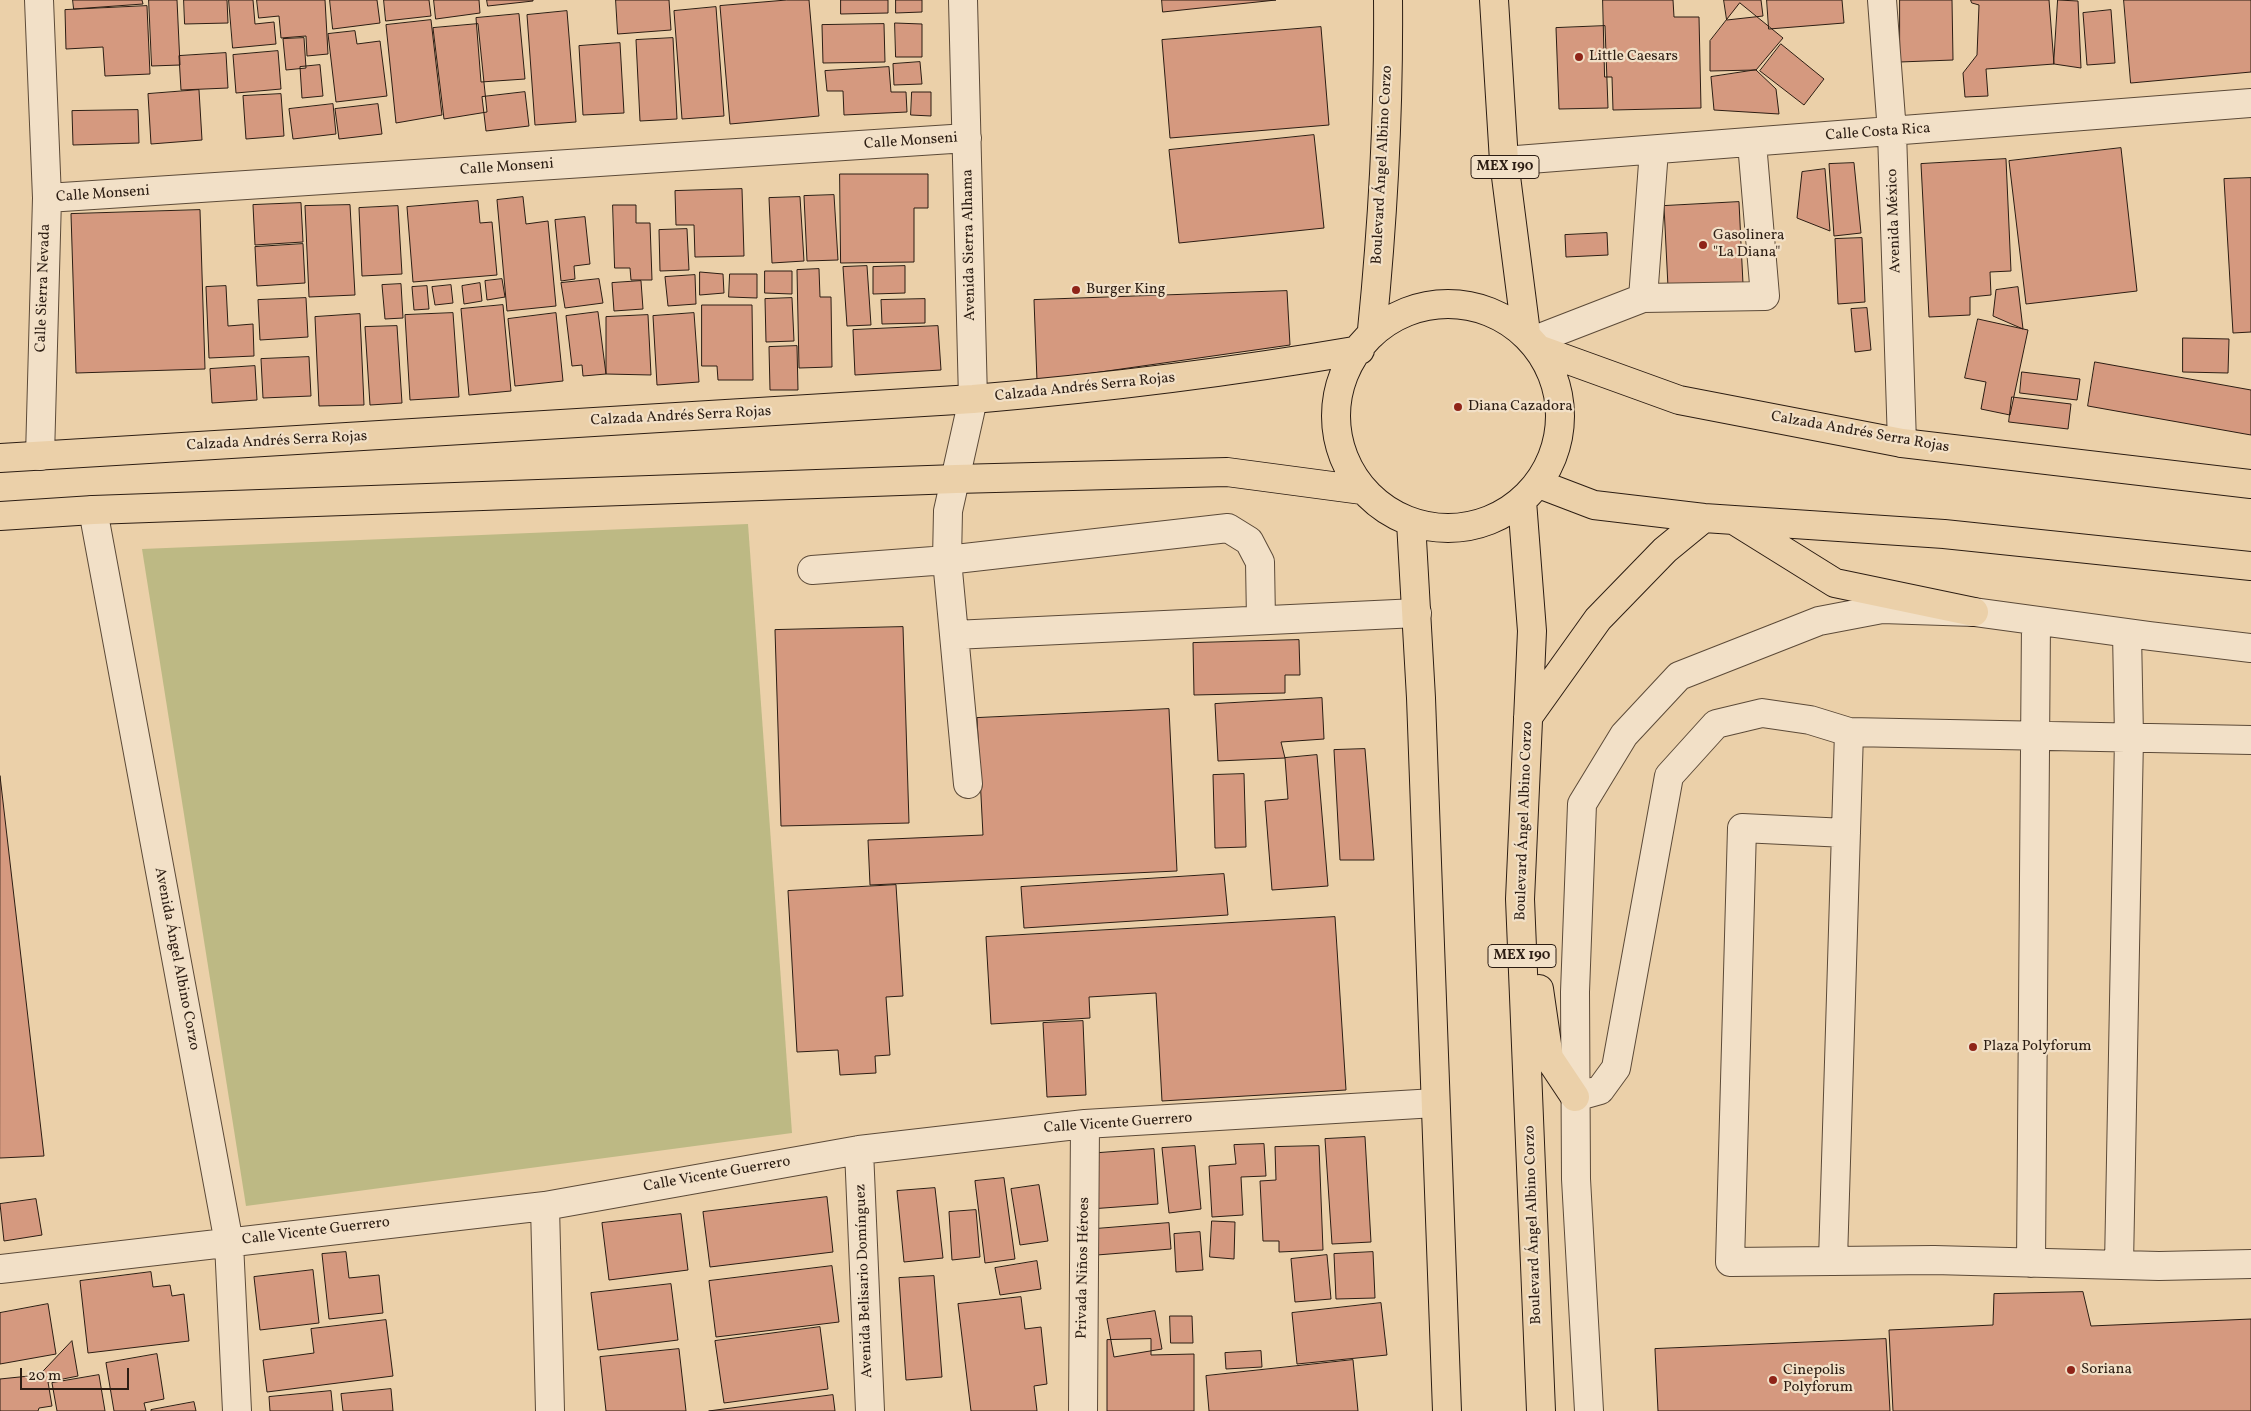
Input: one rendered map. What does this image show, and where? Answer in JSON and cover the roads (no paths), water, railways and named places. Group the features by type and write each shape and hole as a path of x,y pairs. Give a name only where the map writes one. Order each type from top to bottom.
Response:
{"main road":[{"name":"Boulevard Ángel Albino Corzo","path":"1366,340 1378,271 1389,75 1388,0"},
{"name":"MEX 190","path":"1494,0 1504,162 1532,341 1555,391 1559,431 1546,470 1530,492"},
{"name":"Calzada Andrés Serra Rojas","path":"0,458 973,399 1103,388 1271,365 1366,340 1388,319 1427,304 1470,304 1509,320 1532,341 1680,400 1902,443 2251,484"},
{"path":"1366,340 1336,394 1338,445 1362,490 1402,520 1443,529 1484,523 1530,492 1594,505 1704,518 1944,534 2251,566"},
{"path":"0,516 92,510 956,479 1227,472 1362,490"},
{"name":"Boulevard Ángel Albino Corzo","path":"1530,492 1532,631 1520,899 1542,1411"},
{"path":"1528,717 1598,619 1665,550 1704,518"},
{"path":"1733,520 1835,583 1974,612"},
{"path":"1411,522 1447,1411"},
{"path":"1522,942 1537,975 1549,1058 1575,1097"}],"street":[{"name":"Calle Sierra Nevada","path":"39,0 47,198 40,456"},
{"name":"Avenida Sierra Alhama","path":"963,0 973,399 948,511 947,560 968,784"},
{"name":"Avenida México","path":"1882,0 1892,132 1902,443"},
{"name":"Calle Costa Rica","path":"1504,162 2251,103"},
{"name":"Calle Monseni","path":"47,198 967,138"},
{"path":"1532,341 1643,298 1764,296 1752,143"},
{"path":"1643,298 1654,150"},
{"name":"Avenida Ángel Albino Corzo","path":"92,510 229,1242 238,1411"},
{"path":"812,570 947,560 1228,528 1249,541 1260,562 1261,620"},
{"path":"1589,1411 1576,1179 1575,1097 1575,992 1582,804 1624,735 1679,676 1819,621 1882,609 1974,612 2251,648"},
{"path":"954,635 1416,613"},
{"path":"2031,1263 2036,621"},
{"path":"2119,1265 2129,738 2127,633"},
{"path":"1575,1097 1600,1090 1616,1068 1670,776 1716,724 1762,713 1810,720 1849,732 2251,740"},
{"path":"1833,1260 1849,732"},
{"path":"1846,833 1742,828 1730,1262 1833,1260 2119,1265 2251,1264"},
{"name":"Calle Vicente Guerrero","path":"0,1269 545,1206 859,1150 1085,1124 1436,1103"},
{"name":"Privada Niños Héroes","path":"1083,1411 1085,1124"},
{"name":"Avenida Belisario Domínguez","path":"859,1150 870,1411"},
{"path":"545,1206 550,1411"}],"place":[{"name":"Little Caesars","path":"1579,57"},
{"name":"Gasolinera \"La Diana\"","path":"1703,245"},
{"name":"Burger King","path":"1076,290"},
{"name":"Diana Cazadora","path":"1458,407"},
{"name":"Plaza Polyforum","path":"1973,1047"},
{"name":"Soriana","path":"2071,1370"},
{"name":"Cinepolis Polyforum","path":"1773,1380"}]}
